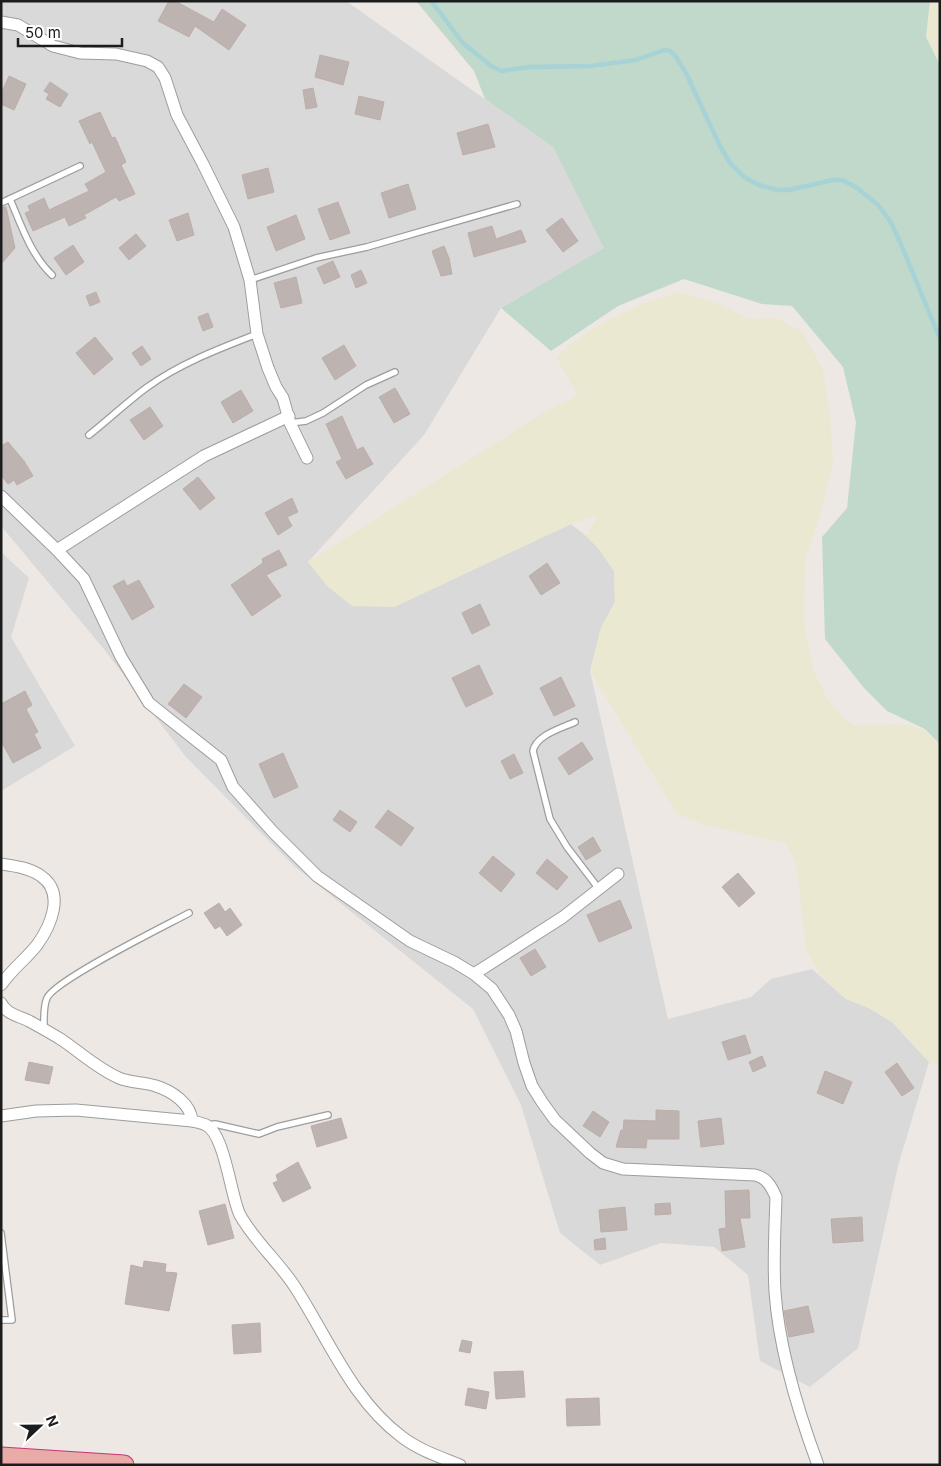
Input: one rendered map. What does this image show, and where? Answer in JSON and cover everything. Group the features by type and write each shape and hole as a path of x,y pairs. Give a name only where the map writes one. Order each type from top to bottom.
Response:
{"highway":[{"path":"1,1457 124,1465"}],"street":[{"path":"1,22 18,25 53,46 80,53 116,54 147,61 158,68 165,78 177,115 234,227 250,280 256,334 268,368 283,398 307,458"},
{"path":"57,550 204,456 290,419"},
{"path":"1,496 57,550 84,580 121,657 148,703 221,760 233,787 279,838 317,876 410,941 454,962 474,974 492,989 510,1015 532,1086 555,1120 572,1138 603,1163 623,1170 755,1175 763,1177 769,1183 776,1197 775,1292 783,1347 796,1403 818,1465"},
{"path":"1,864 30,870 42,876 49,883 53,891 54,902 53,914 44,934 36,946 1,985"},
{"path":"474,974 563,917 618,874"},
{"path":"1,1003 7,1011 61,1039 95,1065 120,1078 165,1090 185,1104 192,1112 192,1121"},
{"path":"1,1116 36,1111 76,1110 192,1121 208,1125 214,1133 223,1154 239,1213 255,1239 295,1287 349,1378 382,1419 402,1437 422,1449 460,1465"}],"lane":[{"path":"1,203 80,166"},
{"path":"10,199 38,258 44,268 52,275"},
{"path":"250,280 316,258 367,247 516,204"},
{"path":"89,435 146,388 169,374 216,350 256,334"},
{"path":"290,419 306,421 323,413 366,385 395,372"},
{"path":"575,722 540,739 534,746 533,751 550,819 567,847 599,889"},
{"path":"44,1029 46,999 53,990 73,976 189,913"},
{"path":"208,1125 215,1124 259,1134 328,1114"},
{"path":"1,1234 12,1320 1,1320"}],"shaded area":[{"path":"1,1 346,1 553,147 605,248 501,308 424,435 308,562 394,607 571,524 586,536 599,549 614,571 615,602 601,628 590,671 668,1019 751,997 771,979 812,969 846,999 869,1008 892,1022 929,1062 898,1166 858,1348 810,1387 760,1361 748,1275 714,1247 661,1243 600,1265 560,1233 521,1105 473,1009 294,866 186,757 103,648 1,526"},
{"path":"930,1 940,1 940,65 926,37"},
{"path":"679,292 716,303 750,319 776,318 803,332 823,370 830,415 833,462 821,511 805,561 804,623 813,669 826,697 844,719 854,725 899,724 925,729 940,744 940,1063 929,1062 892,1022 869,1008 846,999 819,974 806,948 796,862 785,843 705,825 677,814 590,671 601,628 615,602 614,571 599,549 586,536 598,515 571,524 394,607 352,606 327,586 308,562 543,413 578,396 556,357 580,337 607,321 645,303"},
{"path":"1,552 29,578 11,637 75,746 1,791"}],"green space":[{"path":"416,1 930,1 926,37 940,65 940,744 925,729 887,711 864,688 825,639 822,537 847,508 856,422 843,367 792,306 762,304 684,279 618,306 551,351 501,308 604,248 553,147 485,99 474,71"}],"building":[{"path":"169,1 175,1 214,22 222,9 246,25 229,50 195,26 189,37 158,21"},
{"path":"320,55 349,62 343,85 315,77"},
{"path":"9,76 26,84 14,110 1,104 1,94"},
{"path":"50,82 68,94 60,107 46,99 49,94 44,91"},
{"path":"313,88 317,107 306,109 303,90"},
{"path":"359,96 384,102 380,120 355,114"},
{"path":"100,112 112,138 115,137 126,162 121,165 135,194 119,201 116,197 84,215 86,218 69,226 65,217 33,231 25,213 30,211 28,206 44,198 49,210 89,191 85,184 106,172 92,142 90,144 79,121"},
{"path":"488,124 495,147 463,155 457,133"},
{"path":"268,168 274,192 248,199 242,175"},
{"path":"408,184 416,209 389,218 381,193"},
{"path":"338,202 350,233 330,240 318,209"},
{"path":"6,207 15,248 1,264 1,208"},
{"path":"188,213 194,235 177,241 169,220"},
{"path":"296,215 305,239 276,251 267,227"},
{"path":"562,218 578,241 563,252 546,230"},
{"path":"492,226 496,239 521,230 526,242 474,257 468,233"},
{"path":"136,234 146,246 129,260 119,248"},
{"path":"73,245 84,262 66,275 54,258"},
{"path":"444,246 449,258 452,274 441,276 432,251"},
{"path":"333,261 340,277 324,284 317,268"},
{"path":"361,270 367,283 356,288 351,275"},
{"path":"296,277 302,303 281,308 274,283"},
{"path":"96,292 100,302 90,306 86,296"},
{"path":"208,313 213,327 203,331 198,317"},
{"path":"95,337 113,359 94,375 76,353"},
{"path":"344,345 356,366 335,380 322,358"},
{"path":"142,346 151,359 141,366 132,353"},
{"path":"395,388 410,414 394,423 379,397"},
{"path":"241,390 253,411 233,423 221,402"},
{"path":"150,407 163,426 144,440 130,420"},
{"path":"342,416 357,450 363,447 373,464 346,479 336,462 342,459 326,424"},
{"path":"8,442 24,461 33,476 17,485 14,480 8,484 1,475 1,446"},
{"path":"198,477 215,498 200,510 183,489"},
{"path":"292,498 298,512 287,517 292,526 278,535 265,513"},
{"path":"279,550 287,565 266,575 281,596 252,616 231,585 263,563 262,559"},
{"path":"547,563 560,583 541,595 529,576"},
{"path":"124,580 127,586 139,580 154,607 132,620 113,586"},
{"path":"480,604 490,625 472,634 462,613"},
{"path":"479,665 493,694 466,707 452,678"},
{"path":"561,677 575,706 554,716 540,688"},
{"path":"184,684 202,697 186,718 168,704"},
{"path":"25,691 32,705 26,709 38,732 34,734 41,748 13,763 1,741 1,704"},
{"path":"582,742 593,759 569,775 558,758"},
{"path":"283,753 298,787 274,798 259,764"},
{"path":"514,754 523,773 510,779 501,761"},
{"path":"340,810 357,822 350,832 333,820"},
{"path":"388,810 414,828 401,846 375,827"},
{"path":"593,837 601,851 586,860 578,847"},
{"path":"493,856 515,874 501,892 479,873"},
{"path":"547,859 568,877 557,890 536,873"},
{"path":"738,873 755,893 739,907 722,887"},
{"path":"620,900 632,928 599,942 587,915"},
{"path":"219,903 225,912 230,908 242,925 227,936 220,926 215,929 204,913"},
{"path":"535,949 546,967 531,976 520,958"},
{"path":"745,1035 751,1053 728,1060 722,1042"},
{"path":"762,1056 766,1066 753,1072 749,1062"},
{"path":"29,1062 53,1067 49,1084 25,1080"},
{"path":"897,1063 914,1088 902,1096 885,1072"},
{"path":"825,1071 852,1082 843,1104 817,1093"},
{"path":"656,1110 679,1111 679,1139 647,1139 646,1148 616,1147 621,1130 623,1131 624,1120 656,1121"},
{"path":"593,1111 609,1122 600,1137 583,1126"},
{"path":"341,1118 347,1138 317,1147 311,1126"},
{"path":"721,1118 724,1144 701,1147 698,1121"},
{"path":"298,1162 311,1188 283,1202 273,1183 278,1181 276,1175"},
{"path":"749,1190 750,1218 740,1218 745,1247 722,1251 719,1229 726,1228 725,1191"},
{"path":"670,1203 671,1214 655,1215 655,1204"},
{"path":"225,1204 234,1238 208,1245 199,1211"},
{"path":"625,1207 627,1230 601,1232 599,1210"},
{"path":"862,1217 863,1241 833,1243 831,1219"},
{"path":"605,1238 606,1249 595,1250 594,1240"},
{"path":"144,1261 166,1264 165,1272 177,1273 169,1311 125,1304 131,1265 143,1268"},
{"path":"808,1306 814,1332 789,1337 784,1311"},
{"path":"260,1323 261,1352 234,1354 232,1325"},
{"path":"462,1340 472,1342 470,1353 459,1351"},
{"path":"523,1371 525,1397 496,1399 494,1372"},
{"path":"468,1388 489,1392 486,1409 465,1405"},
{"path":"599,1398 600,1425 567,1426 566,1399"}],"waterway":[{"path":"431,1 463,43 491,66 501,71 530,67 590,66 636,60 664,50 670,51 686,73 720,146 730,163 744,177 759,185 778,190 789,190 833,180 842,180 856,187 878,205 890,221 900,242 940,339"}]}
